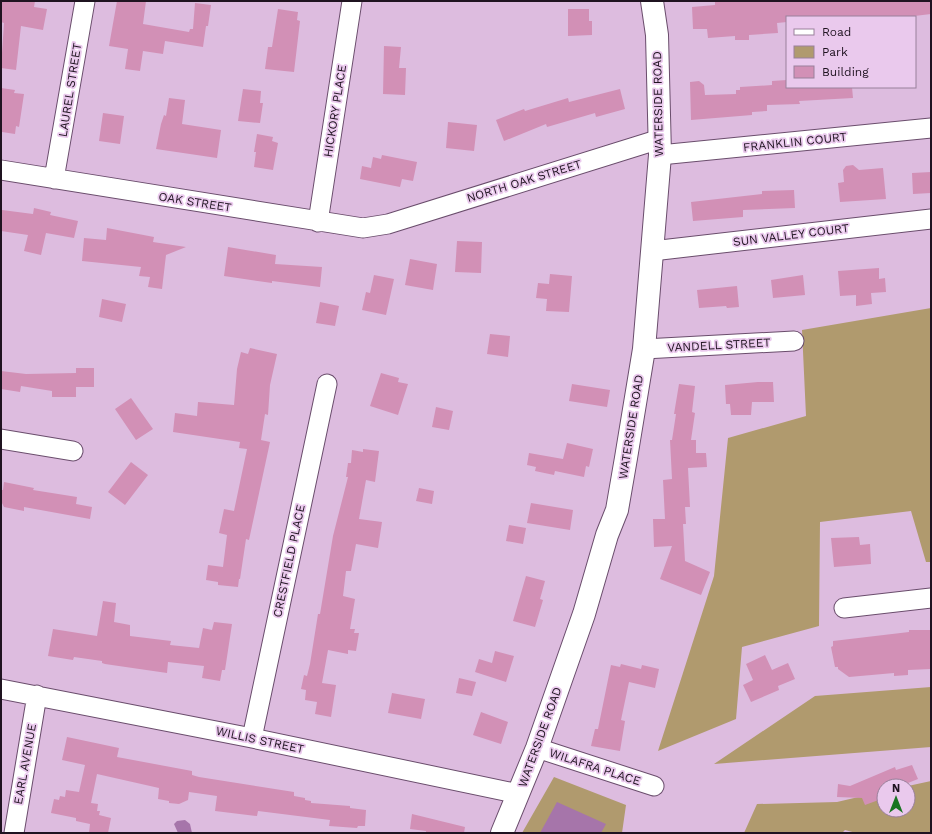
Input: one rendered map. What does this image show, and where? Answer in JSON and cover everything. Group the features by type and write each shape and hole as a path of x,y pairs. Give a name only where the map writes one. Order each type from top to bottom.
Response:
{"main road":[{"name":"WATERSIDE ROAD","path":"502,833 537,748 584,614 607,535 617,510 644,349 660,147 657,36 652,1"}],"street":[{"name":"LAUREL STREET","path":"54,179 85,1"},
{"name":"HICKORY PLACE","path":"318,222 352,1"},
{"name":"FRANKLIN COURT","path":"660,147 931,128"},
{"name":"NORTH OAK STREET","path":"388,224 660,147"},
{"name":"OAK STREET","path":"1,170 318,222 363,228 388,224"},
{"name":"SUN VALLEY COURT","path":"652,251 931,219"},
{"name":"VANDELL STREET","path":"644,349 794,341"},
{"name":"CRESTFIELD PLACE","path":"252,738 327,384"},
{"path":"1,439 73,451"},
{"path":"844,608 931,598"},
{"name":"WILLIS STREET","path":"1,689 252,738 519,794"},
{"name":"EARL AVENUE","path":"14,833 37,695"},
{"name":"WILAFRA PLACE","path":"537,748 654,786"}],"green space":[{"path":"931,308 931,562 926,562 911,511 820,522 819,626 742,647 736,719 658,751 714,576 728,438 806,416 802,330"},
{"path":"931,687 931,747 714,764 815,696"},
{"path":"554,777 626,805 622,833 522,833"},
{"path":"931,781 931,833 856,833 845,830 842,833 744,833 757,804 837,802 876,793 876,818 916,818 916,784"}],"shaded area":[{"path":"557,802 606,824 601,833 540,833"},
{"path":"185,820 190,824 192,833 178,833 174,824 177,821"}],"building":[{"path":"1,1 35,1 34,7 47,9 43,30 21,26 16,70 1,68 4,23 1,22"},
{"path":"117,1 146,1 143,24 189,32 190,29 193,29 195,3 211,5 203,47 165,41 163,54 143,51 140,71 125,69 128,49 109,46"},
{"path":"715,1 931,1 931,14 914,16 786,16 786,22 777,23 778,33 749,35 749,40 735,40 735,36 708,38 707,29 693,29 692,7 715,5"},
{"path":"278,9 298,12 297,20 300,21 294,72 265,69 268,47 272,47"},
{"path":"568,9 589,9 589,21 592,21 592,35 568,36"},
{"path":"384,46 401,47 399,68 406,68 405,95 383,94"},
{"path":"786,80 786,88 852,88 853,98 799,101 800,104 767,105 767,111 752,112 752,115 691,120 690,82 699,81 704,85 705,95 736,94 736,90 740,90 740,87 772,85 772,81"},
{"path":"1,88 15,90 14,93 24,94 19,127 16,126 15,134 2,132"},
{"path":"243,89 261,91 260,103 263,103 260,123 238,121"},
{"path":"620,89 625,109 596,117 595,113 547,127 546,124 504,141 496,120 524,109 525,111 568,98 569,102"},
{"path":"169,98 185,100 182,124 221,130 217,158 156,149 161,124 164,115 166,116"},
{"path":"103,113 124,116 120,144 99,141"},
{"path":"448,122 477,125 474,151 446,148"},
{"path":"257,134 273,137 272,141 278,143 273,170 254,167 256,152 254,152"},
{"path":"382,155 417,162 413,181 402,179 400,187 360,179 362,166 371,168 373,157 381,159"},
{"path":"853,165 859,170 883,168 886,199 840,202 838,183 844,182 843,170 846,166"},
{"path":"931,172 931,193 913,194 912,173"},
{"path":"794,190 795,208 743,210 743,217 693,221 691,202 762,194 762,191"},
{"path":"34,208 51,212 50,215 78,221 74,238 46,233 41,255 24,251 28,235 1,231 2,210 33,214"},
{"path":"107,228 154,237 153,242 186,247 166,255 162,289 148,287 150,277 139,276 141,267 82,261 84,238 106,240"},
{"path":"457,241 482,242 481,273 455,272"},
{"path":"228,247 276,255 275,264 322,267 320,287 272,281 272,283 224,276"},
{"path":"410,259 437,264 433,290 405,285"},
{"path":"879,268 879,279 885,278 886,292 871,293 872,304 856,306 856,295 840,296 838,271"},
{"path":"550,274 572,276 569,312 546,311 547,299 536,298 538,283 549,284"},
{"path":"374,275 394,279 386,315 362,310 366,292 370,293"},
{"path":"803,275 805,295 773,298 771,280"},
{"path":"737,286 739,307 727,308 726,306 699,308 697,290"},
{"path":"102,299 126,304 122,322 99,317"},
{"path":"320,302 339,306 335,326 316,323"},
{"path":"490,334 510,336 508,357 487,354"},
{"path":"250,348 277,354 270,385 268,415 265,414 261,440 270,442 249,540 246,539 238,587 218,585 218,582 206,580 208,565 223,567 227,535 219,533 224,509 234,511 247,449 239,448 240,442 173,432 175,413 197,416 198,402 234,405 237,369 241,352 248,354"},
{"path":"76,368 94,368 94,387 76,387 76,397 52,397 52,391 21,386 20,392 1,389 1,371 26,374 76,373"},
{"path":"381,373 399,378 398,382 408,384 398,415 370,406"},
{"path":"773,382 774,402 752,402 751,415 731,415 730,404 726,404 725,385"},
{"path":"572,384 610,390 607,407 569,401"},
{"path":"679,384 695,386 692,412 695,413 691,440 696,440 696,453 706,453 707,467 688,468 690,507 685,507 686,524 683,524 685,561 710,572 701,595 660,579 672,546 654,547 653,519 665,519 663,480 672,479 670,440 672,440 676,414 674,414"},
{"path":"131,398 153,429 136,440 115,409"},
{"path":"436,407 453,411 449,430 432,427"},
{"path":"567,443 593,449 589,467 586,466 584,477 555,471 554,475 535,471 536,467 527,465 529,453 563,459"},
{"path":"363,449 379,451 375,482 366,480 359,519 382,522 378,548 356,544 351,571 346,571 343,596 355,599 350,629 355,629 354,633 359,633 356,651 348,650 348,654 328,650 322,683 336,685 331,717 315,714 317,702 305,700 306,690 301,689 304,675 307,676 310,664 333,536 348,477 346,477 348,463 351,463 352,450 363,452"},
{"path":"131,462 148,475 125,505 108,492"},
{"path":"4,482 34,488 33,490 77,497 76,504 92,507 90,519 24,507 24,511 4,507 1,501 1,490 3,490"},
{"path":"419,488 434,491 432,504 416,501"},
{"path":"531,503 573,510 570,530 527,523"},
{"path":"509,525 526,528 523,544 506,541"},
{"path":"859,537 860,545 870,544 871,564 834,567 831,538"},
{"path":"526,576 545,581 540,599 543,600 535,627 513,621"},
{"path":"103,601 116,603 114,622 130,625 130,636 171,641 170,645 199,648 203,628 212,630 214,622 232,624 225,670 222,670 220,681 202,678 204,666 168,662 167,673 105,664 102,663 102,661 74,657 73,660 48,656 53,629 97,636"},
{"path":"909,630 931,630 931,669 908,670 908,675 894,676 894,673 849,677 838,669 838,667 835,667 831,647 833,646 833,641 909,632"},
{"path":"495,651 514,656 506,682 475,672 479,659 492,663"},
{"path":"765,655 772,670 788,663 795,679 778,686 779,690 751,702 743,685 753,680 746,664"},
{"path":"621,664 641,669 642,665 659,669 655,688 629,682 621,720 625,721 620,751 591,746 595,729 598,729 611,665 620,667"},
{"path":"459,678 476,682 472,696 456,693"},
{"path":"392,693 425,699 421,719 388,713"},
{"path":"481,712 508,722 501,744 473,735"},
{"path":"67,737 119,748 117,757 192,771 192,775 199,777 294,792 294,796 305,798 305,800 311,801 311,803 350,806 350,808 366,810 365,826 358,826 357,828 329,826 330,820 258,811 257,816 215,811 217,796 189,792 188,800 179,804 169,803 169,801 158,799 159,788 97,774 91,803 98,804 97,811 100,811 99,815 111,818 108,833 89,833 90,824 76,821 76,818 51,813 54,799 59,800 60,796 65,797 66,790 79,792 85,765 62,760"},
{"path":"912,765 918,779 876,778 876,801 865,805 862,798 837,797 838,784 850,786 895,767 896,770"},
{"path":"412,814 465,827 464,833 426,833 426,831 410,829"}]}
